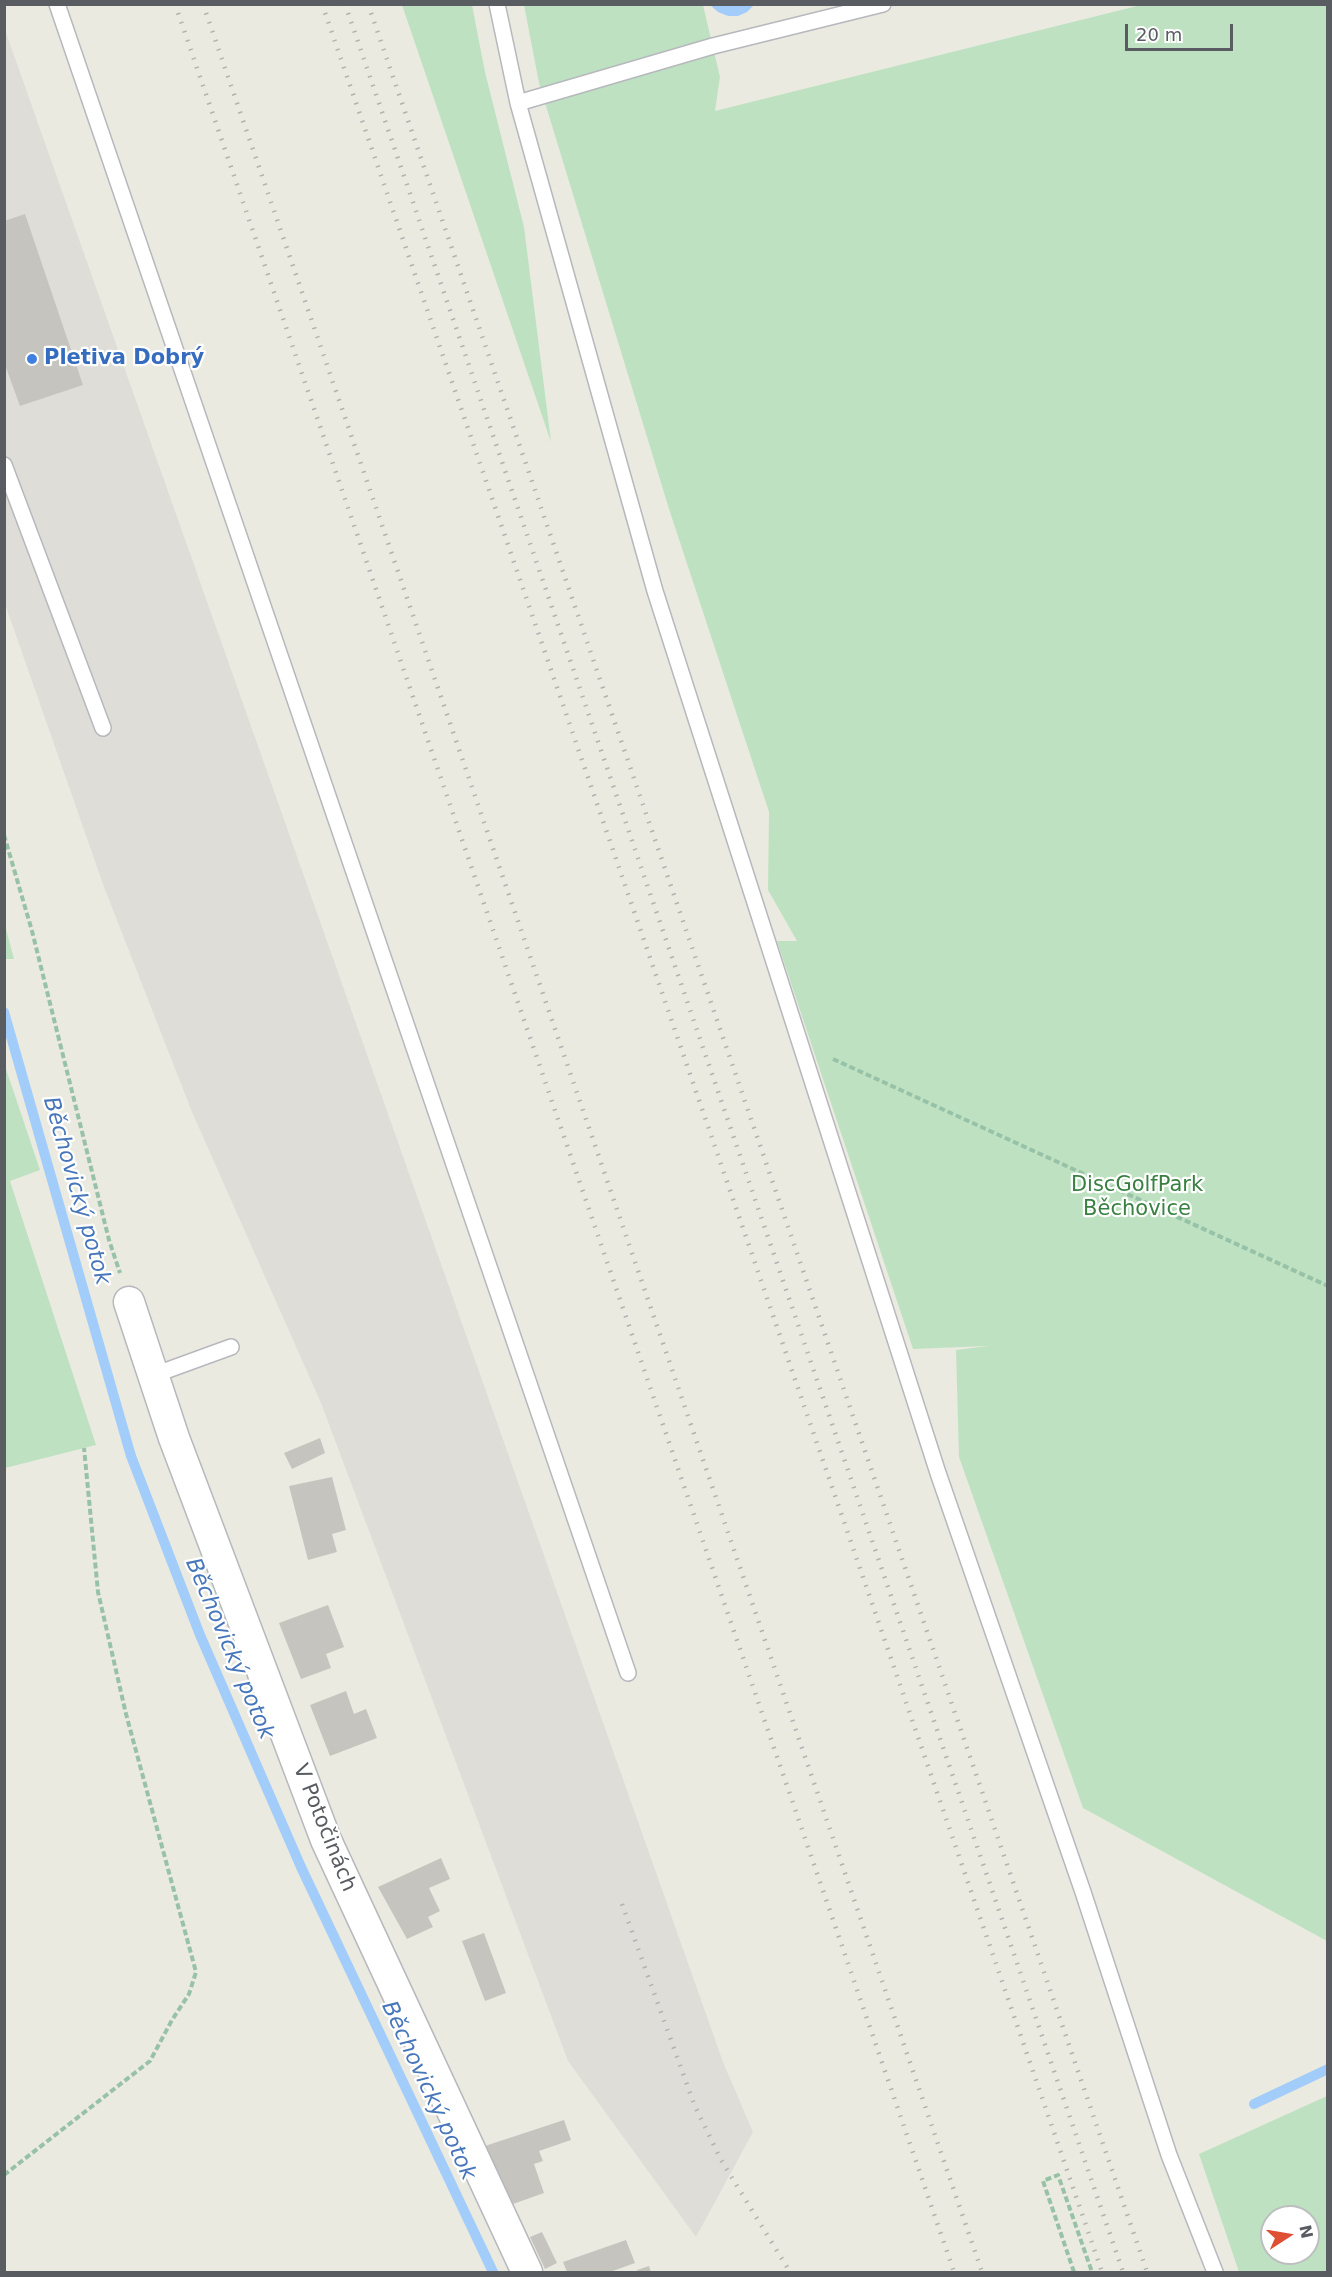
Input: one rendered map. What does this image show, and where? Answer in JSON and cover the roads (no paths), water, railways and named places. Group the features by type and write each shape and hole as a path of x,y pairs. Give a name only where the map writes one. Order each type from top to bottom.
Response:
{"street":[{"name":"V Potočinách","path":"129,1302 174,1438 326,1840 527,2272"}],"lane":[{"path":"57,4 628,1673"},
{"path":"497,4 518,103 655,591 938,1473 1083,1892 1169,2156 1215,2272"},
{"path":"518,103 713,46 884,4"},
{"path":"4,465 102,728"},
{"path":"154,1375 231,1347"}],"water":[{"path":"710,5 754,5 747,12 738,16 728,16 718,12"}],"waterway":[{"name":"Běchovický potok","path":"4,1012 131,1456 200,1635 301,1867 493,2272"},
{"path":"1254,2104 1328,2069"}],"railway":[{"path":"175,4 954,2272"},
{"path":"203,4 982,2272"},
{"path":"322,4 1102,2272"},
{"path":"345,4 1123,2272"},
{"path":"368,4 1147,2272"},
{"path":"622,1904 694,2104 721,2160 790,2272"}],"place":[{"name":"Pletiva Dobrý","path":"32,359"}],"park label":[{"name":"DiscGolfPark Běchovice","path":"1137,1198"}]}
